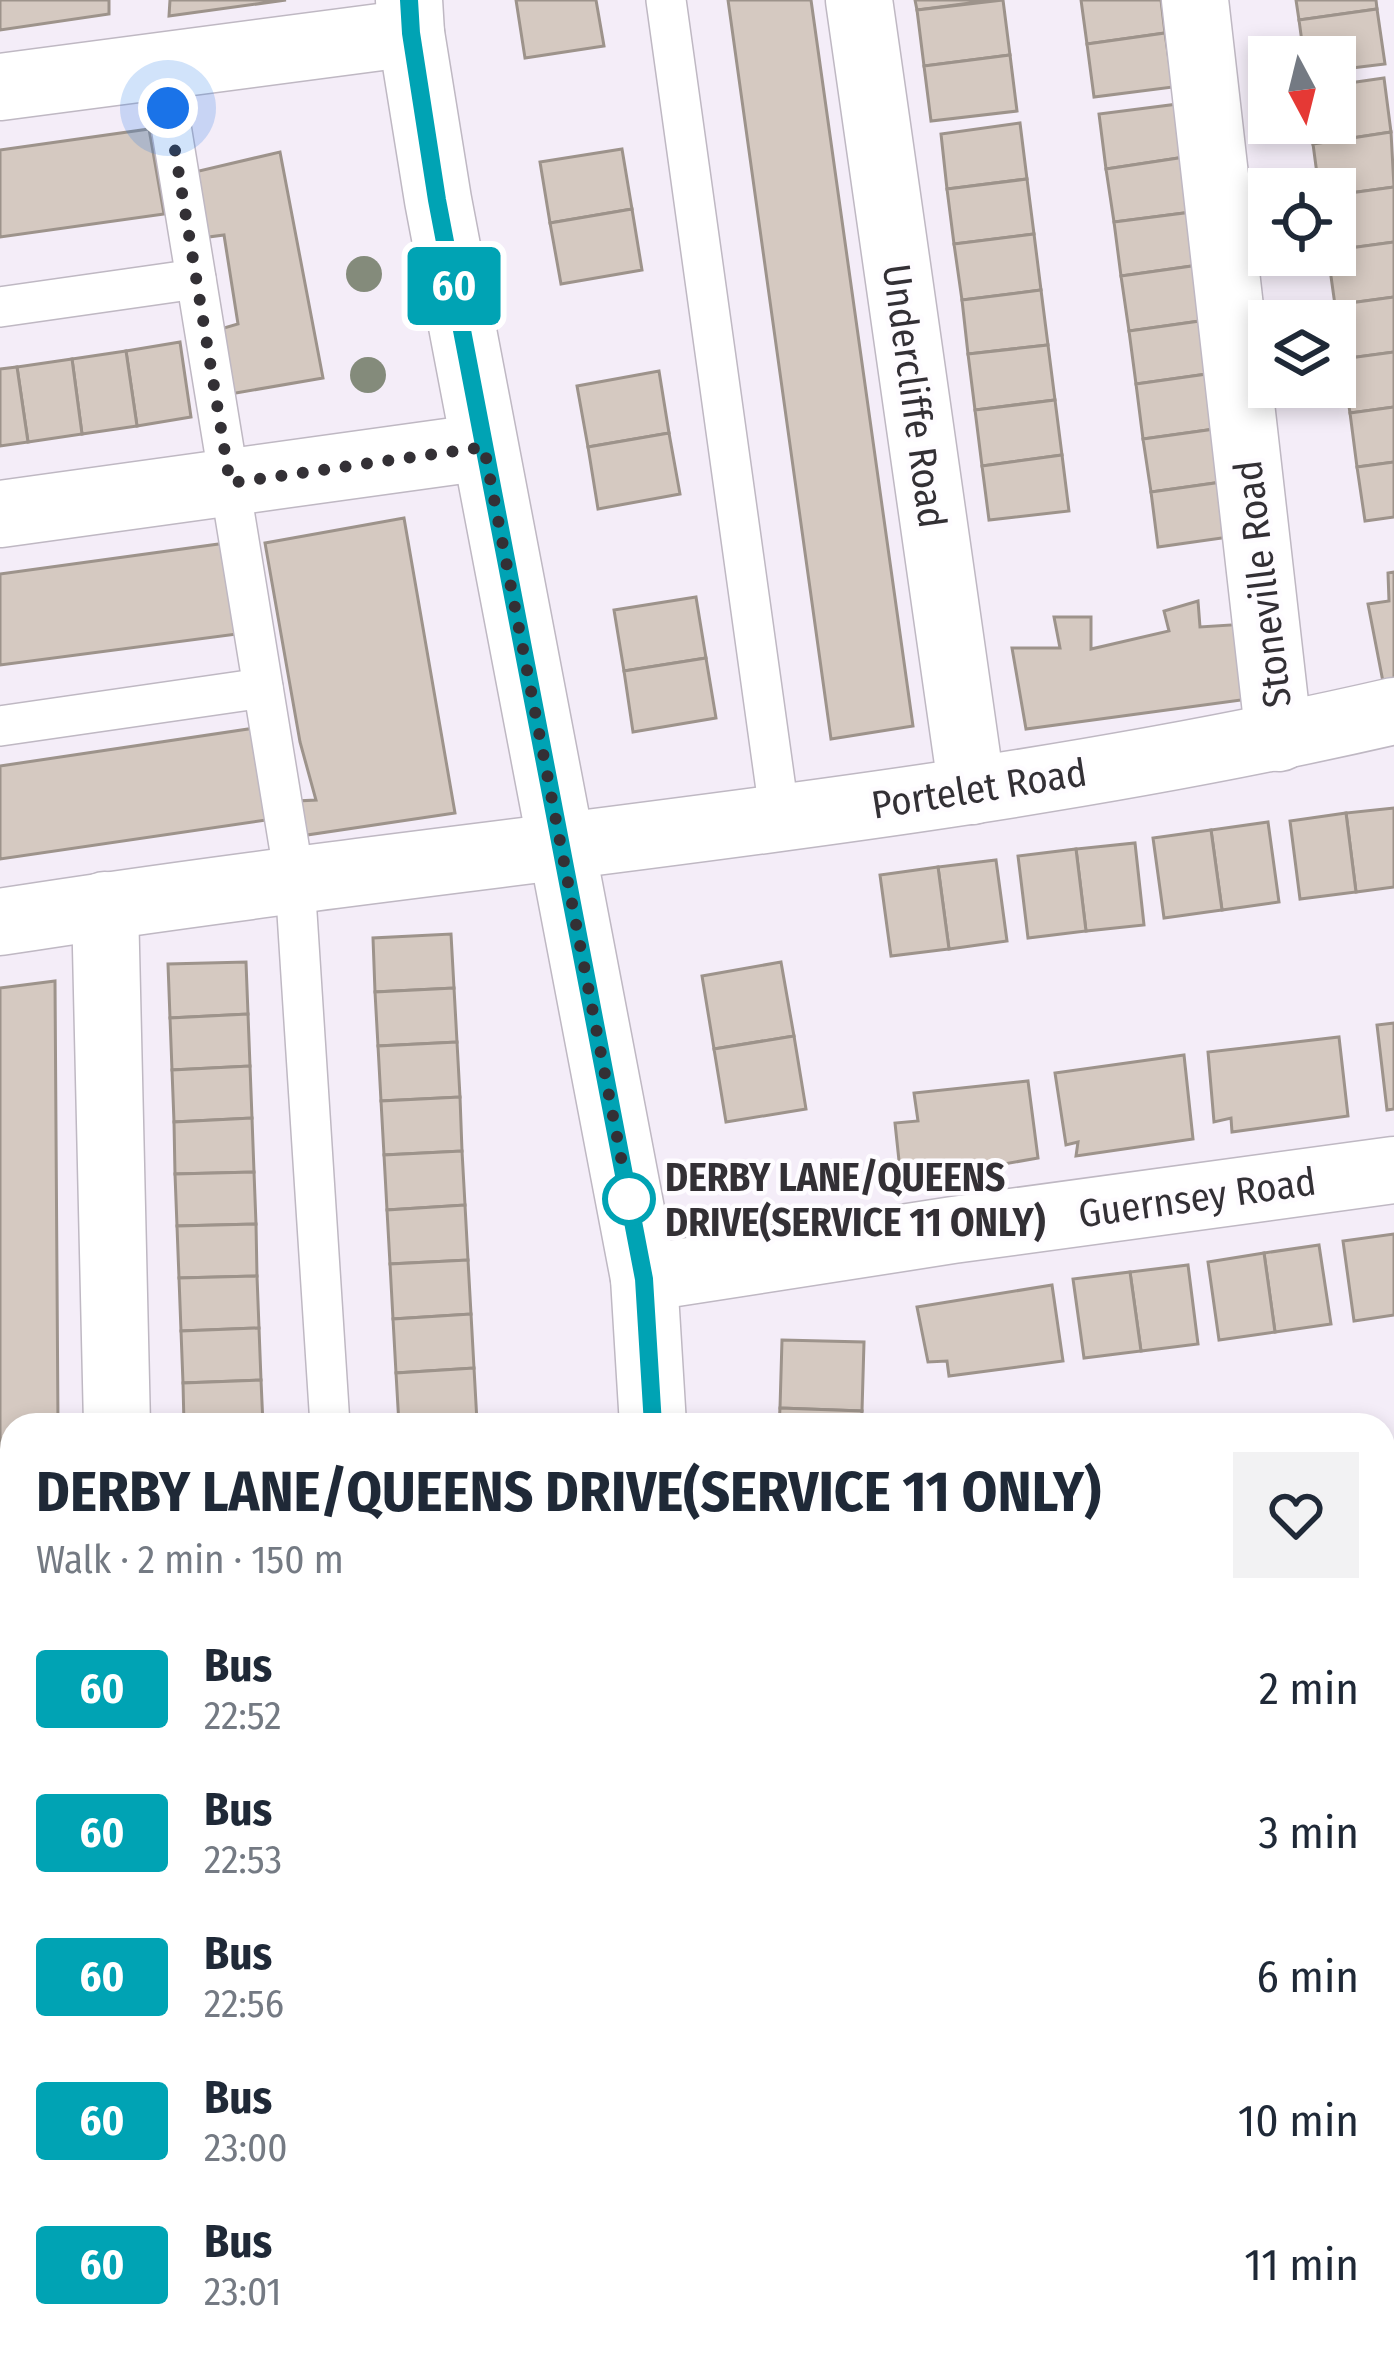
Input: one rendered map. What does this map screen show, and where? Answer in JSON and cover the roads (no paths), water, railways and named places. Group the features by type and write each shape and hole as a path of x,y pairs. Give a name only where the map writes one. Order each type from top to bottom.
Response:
{"main road":[{"name":"Undercliffe Road","path":"859,0 972,791"},
{"name":"Stoneville Road","path":"1195,0 1279,738"},
{"path":"0,87 161,65 410,16 484,447 644,1279 652,1413"},
{"path":"0,514 484,447"},
{"name":"Portelet Road","path":"0,922 972,791 1279,738 1394,712"},
{"path":"105,905 117,1413"},
{"name":"Guernsey Road","path":"644,1279 953,1230 1394,1169"}],"lane":[{"path":"666,0 780,818"},
{"path":"161,65 295,882 329,1413"},
{"path":"0,307 196,279"},
{"path":"0,727 263,688"}],"place":[{"name":"DERBY LANE/QUEENS DRIVE(SERVICE 11 ONLY)","path":"629,1199"}]}
